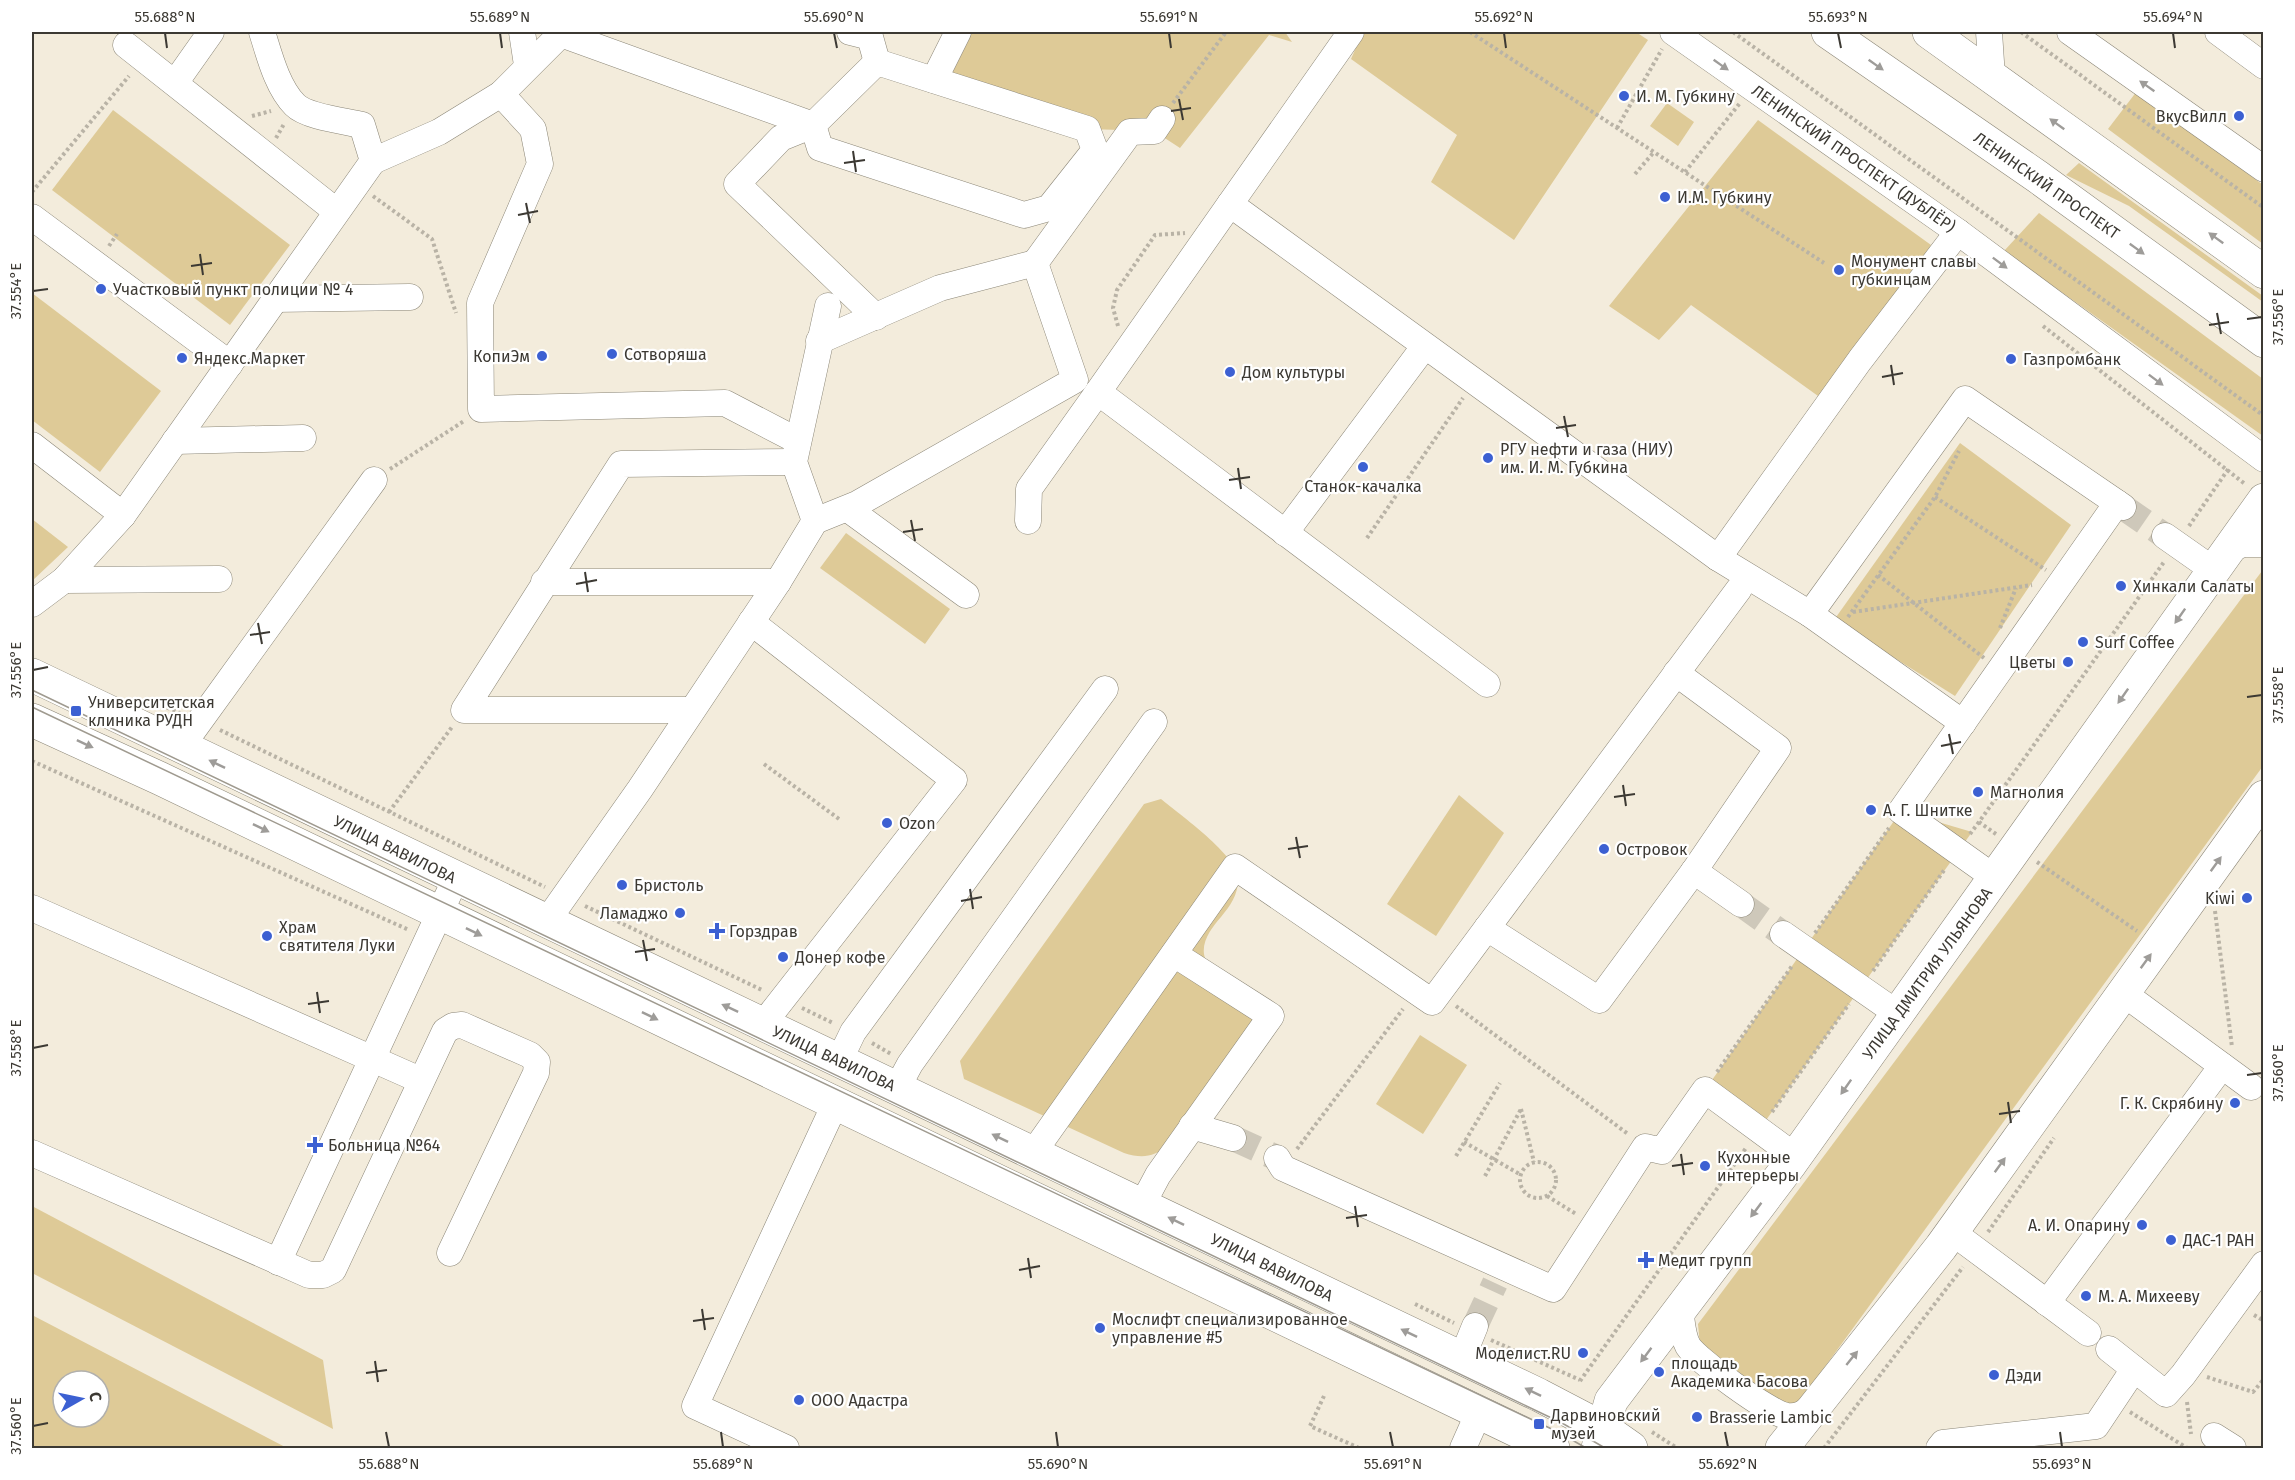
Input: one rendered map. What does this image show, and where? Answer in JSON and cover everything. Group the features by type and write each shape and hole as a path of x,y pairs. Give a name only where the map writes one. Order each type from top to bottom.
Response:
{"main road":[{"name":"ЛЕНИНСКИЙ ПРОСПЕКТ","path":"1828,32 2038,177 2264,341"},
{"path":"1929,32 2264,272"},
{"name":"УЛИЦА ДМИТРИЯ УЛЬЯНОВА","path":"1601,1439 1611,1401 1796,1157 2219,560 2264,500"},
{"name":"УЛИЦА ВАВИЛОВА","path":"32,675 1462,1358 1601,1439 1631,1449"},
{"path":"34,726 170,784 438,915 1553,1449"},
{"path":"1782,1449 1952,1232 2264,797"}],"street":[{"path":"175,83 211,32"},
{"path":"262,32 273,68 295,105 319,116 362,124 373,161"},
{"path":"522,32 527,65"},
{"path":"850,32 870,38 877,62"},
{"path":"934,80 958,32"},
{"path":"1028,521 1029,489 1351,32"},
{"path":"1989,32 1992,77"},
{"path":"2070,32 2262,166"},
{"path":"2218,32 2264,66"},
{"path":"32,604 64,579 123,515 373,161 440,132 501,93 562,33 813,125"},
{"name":"ЛЕНИНСКИЙ ПРОСПЕКТ (ДУБЛЁР)","path":"1669,37 1958,232 2264,459"},
{"path":"135,52 336,211"},
{"path":"813,125 820,148 1024,215 1049,208 1095,150 1087,129 877,62"},
{"path":"876,316 737,184 781,138 813,125 877,62"},
{"path":"501,93 533,129 540,165 480,303 482,409 725,403 796,451"},
{"path":"819,341 940,288 1035,263 1130,132 1154,131 1162,119"},
{"path":"1230,204 1718,558 1810,614 1963,723"},
{"path":"32,217 230,364"},
{"path":"1718,558 1860,360 1958,232"},
{"path":"548,921 778,582 815,520 848,508 1075,380 1035,263"},
{"path":"274,299 410,297"},
{"path":"815,520 796,451 828,306"},
{"path":"1285,533 1424,346"},
{"path":"1098,392 1487,684"},
{"path":"1810,614 1965,399 2120,505 2062,580 1901,811 1995,878"},
{"path":"175,441 303,438"},
{"path":"32,445 123,515"},
{"path":"465,710 544,582 621,464 796,451"},
{"path":"182,747 374,480"},
{"path":"848,508 966,595"},
{"path":"2165,536 2219,560 2243,544 2264,544"},
{"path":"64,579 219,579"},
{"path":"544,582 778,582"},
{"path":"1033,1153 1235,867 1427,992 1487,928 1739,589"},
{"path":"751,622 954,780 763,1024"},
{"path":"1487,928 1599,1000 1694,871 1778,748 1676,673"},
{"path":"839,1061 853,1032 1105,689"},
{"path":"465,710 692,710"},
{"path":"897,1088 913,1060 1154,722"},
{"path":"1694,871 1741,904"},
{"path":"278,1262 456,878"},
{"path":"32,908 420,1080"},
{"path":"1784,934 1898,1014"},
{"path":"1142,1205 1158,1175 1271,1016 1174,954"},
{"path":"2047,1303 2236,1076 2123,993"},
{"path":"32,1153 278,1262 316,1276 333,1270 420,1080 445,1031 453,1026 462,1025 531,1055 537,1062 536,1073 450,1253"},
{"path":"1280,1163 1501,1276 1553,1289 1645,1147 1662,1151 1705,1090 1796,1157"},
{"path":"786,1449 695,1406 835,1104"},
{"path":"1192,1126 1233,1138"},
{"path":"1952,1232 2088,1333"},
{"path":"2109,1348 2166,1394 2185,1373 2264,1264"},
{"path":"1680,1309 1685,1337 1691,1350 1762,1406 1788,1417 1803,1414 1815,1404"},
{"path":"1462,1358 1475,1326"},
{"path":"1939,1449 1943,1443 2096,1426 2134,1369"},
{"path":"1463,1449 1479,1412"}],"path":[{"path":"1162,119 1226,32"},
{"path":"1470,32 1824,263"},
{"path":"1733,32 2264,416"},
{"path":"2021,32 2264,208"},
{"path":"1617,128 1669,37"},
{"path":"32,192 135,52"},
{"path":"1685,172 1743,100"},
{"path":"224,122 295,105"},
{"path":"266,155 295,105"},
{"path":"1635,174 1654,152"},
{"path":"356,184 432,239 457,315"},
{"path":"1131,344 1119,327 1113,308 1117,290 1155,235 1173,232 1206,238"},
{"path":"1367,538 1474,382"},
{"path":"374,480 482,409"},
{"path":"1837,633 1935,497 1959,451"},
{"path":"1935,497 2062,580"},
{"path":"1878,575 1987,660 1991,650"},
{"path":"1852,612 2062,580"},
{"path":"2000,629 2017,587"},
{"path":"389,813 465,710"},
{"path":"764,764 838,819"},
{"path":"1580,1380 1979,822"},
{"path":"2215,911 2236,1076"},
{"path":"1280,1163 1427,992 1645,1147"},
{"path":"1456,1156 1500,1083"},
{"path":"1485,1176 1521,1109 1533,1162"},
{"path":"1464,1142 1521,1175 1526,1192 1536,1197 1547,1195 1555,1187 1554,1171 1545,1163 1533,1162"},
{"path":"1521,1175 1533,1162"},
{"path":"1547,1195 1595,1225"},
{"path":"2185,1373 2253,1392 2264,1379"},
{"path":"2185,1373 2213,1441"},
{"path":"1324,1396 1310,1426 1359,1449"},
{"path":"2113,1401 2187,1449"}],"shaded area":[{"path":"958,32 1285,32 1292,42 1269,35 1180,148 1154,131 1087,129 934,80"},
{"path":"1363,32 1636,32 1648,40 1514,240 1431,182 1457,135 1351,59"},
{"path":"2137,91 2263,185 2263,244 2108,129"},
{"path":"1667,103 1694,122 1678,146 1650,126"},
{"path":"113,110 290,245 230,325 52,190"},
{"path":"1758,120 1931,245 1825,401 1691,305 1659,340 1609,306"},
{"path":"2079,163 2263,296 2263,302 2129,206 2066,175"},
{"path":"2039,213 2263,379 2263,436 2004,251"},
{"path":"32,293 161,391 100,472 32,420"},
{"path":"1960,443 2071,525 1955,696 1834,620"},
{"path":"32,519 68,547 32,581"},
{"path":"846,533 950,609 925,644 820,568"},
{"path":"2262,571 2263,766 1797,1405 1777,1404 1700,1346 1698,1324"},
{"path":"1459,795 1504,833 1436,936 1387,904"},
{"path":"1161,799 1207,836 1229,859 1236,870 1238,885 1235,895 1209,934 1204,954 1208,964 1216,970 1246,985 1253,994 1255,1007 1251,1027 1169,1145 1148,1156 1137,1156 1124,1153 964,1079 960,1061 1144,804"},
{"path":"1901,811 1972,832 1759,1130 1705,1090"},
{"path":"1420,1035 1467,1065 1423,1134 1376,1104"},
{"path":"32,1206 323,1360 333,1429 32,1273"},
{"path":"32,1315 287,1448 32,1448"}],"tunnel":[{"path":"2123,507 2165,536"},
{"path":"1741,904 1783,934"},
{"path":"1233,1138 1277,1158"},
{"path":"1475,1326 1495,1283"}],"tram line":[{"path":"32,690 1562,1423 1605,1448"},
{"path":"32,707 1560,1433 1586,1448"}],"place":[{"name":"И. М. Губкину","path":"1624,96"},
{"name":"ВкусВилл","path":"2239,116"},
{"name":"И.М. Губкину","path":"1665,197"},
{"name":"Монумент славы губкинцам","path":"1839,270"},
{"name":"Участковый пункт полиции № 4","path":"101,289"},
{"name":"Сотворяша","path":"612,354"},
{"name":"КопиЭм","path":"542,356"},
{"name":"Яндекс.Маркет","path":"182,358"},
{"name":"Газпромбанк","path":"2011,359"},
{"name":"Дом культуры","path":"1230,372"},
{"name":"РГУ нефти и газа (НИУ) им. И. М. Губкина","path":"1488,458"},
{"name":"Cтанок-качалка","path":"1363,467"},
{"name":"Хинкали Салаты","path":"2121,586"},
{"name":"Surf Coffee","path":"2083,642"},
{"name":"Цветы","path":"2068,662"},
{"name":"Университетская клиника РУДН","path":"76,711"},
{"name":"Магнолия","path":"1978,792"},
{"name":"А. Г. Шнитке","path":"1871,810"},
{"name":"Ozon","path":"887,823"},
{"name":"Островок","path":"1604,849"},
{"name":"Бристоль","path":"622,885"},
{"name":"Kiwi","path":"2247,898"},
{"name":"Ламаджо","path":"680,913"},
{"name":"Горздрав","path":"717,931"},
{"name":"Храм святителя Луки","path":"267,936"},
{"name":"Донер кофе","path":"783,957"},
{"name":"Г. К. Скрябину","path":"2235,1103"},
{"name":"Больница №64","path":"315,1145"},
{"name":"Кухонные интерьеры","path":"1705,1166"},
{"name":"А. И. Опарину","path":"2142,1225"},
{"name":"ДАС-1 РАН","path":"2171,1240"},
{"name":"Медит групп","path":"1646,1260"},
{"name":"М. А. Михееву","path":"2086,1296"},
{"name":"Мослифт специализированное управление #5","path":"1100,1328"},
{"name":"Моделист.RU","path":"1583,1353"},
{"name":"площадь Академика Басова","path":"1659,1372"},
{"name":"Дэди","path":"1994,1375"},
{"name":"ООО Адастра","path":"799,1400"},
{"name":"Brasserie Lambic","path":"1697,1417"},
{"name":"Дарвиновский музей","path":"1539,1424"}]}
